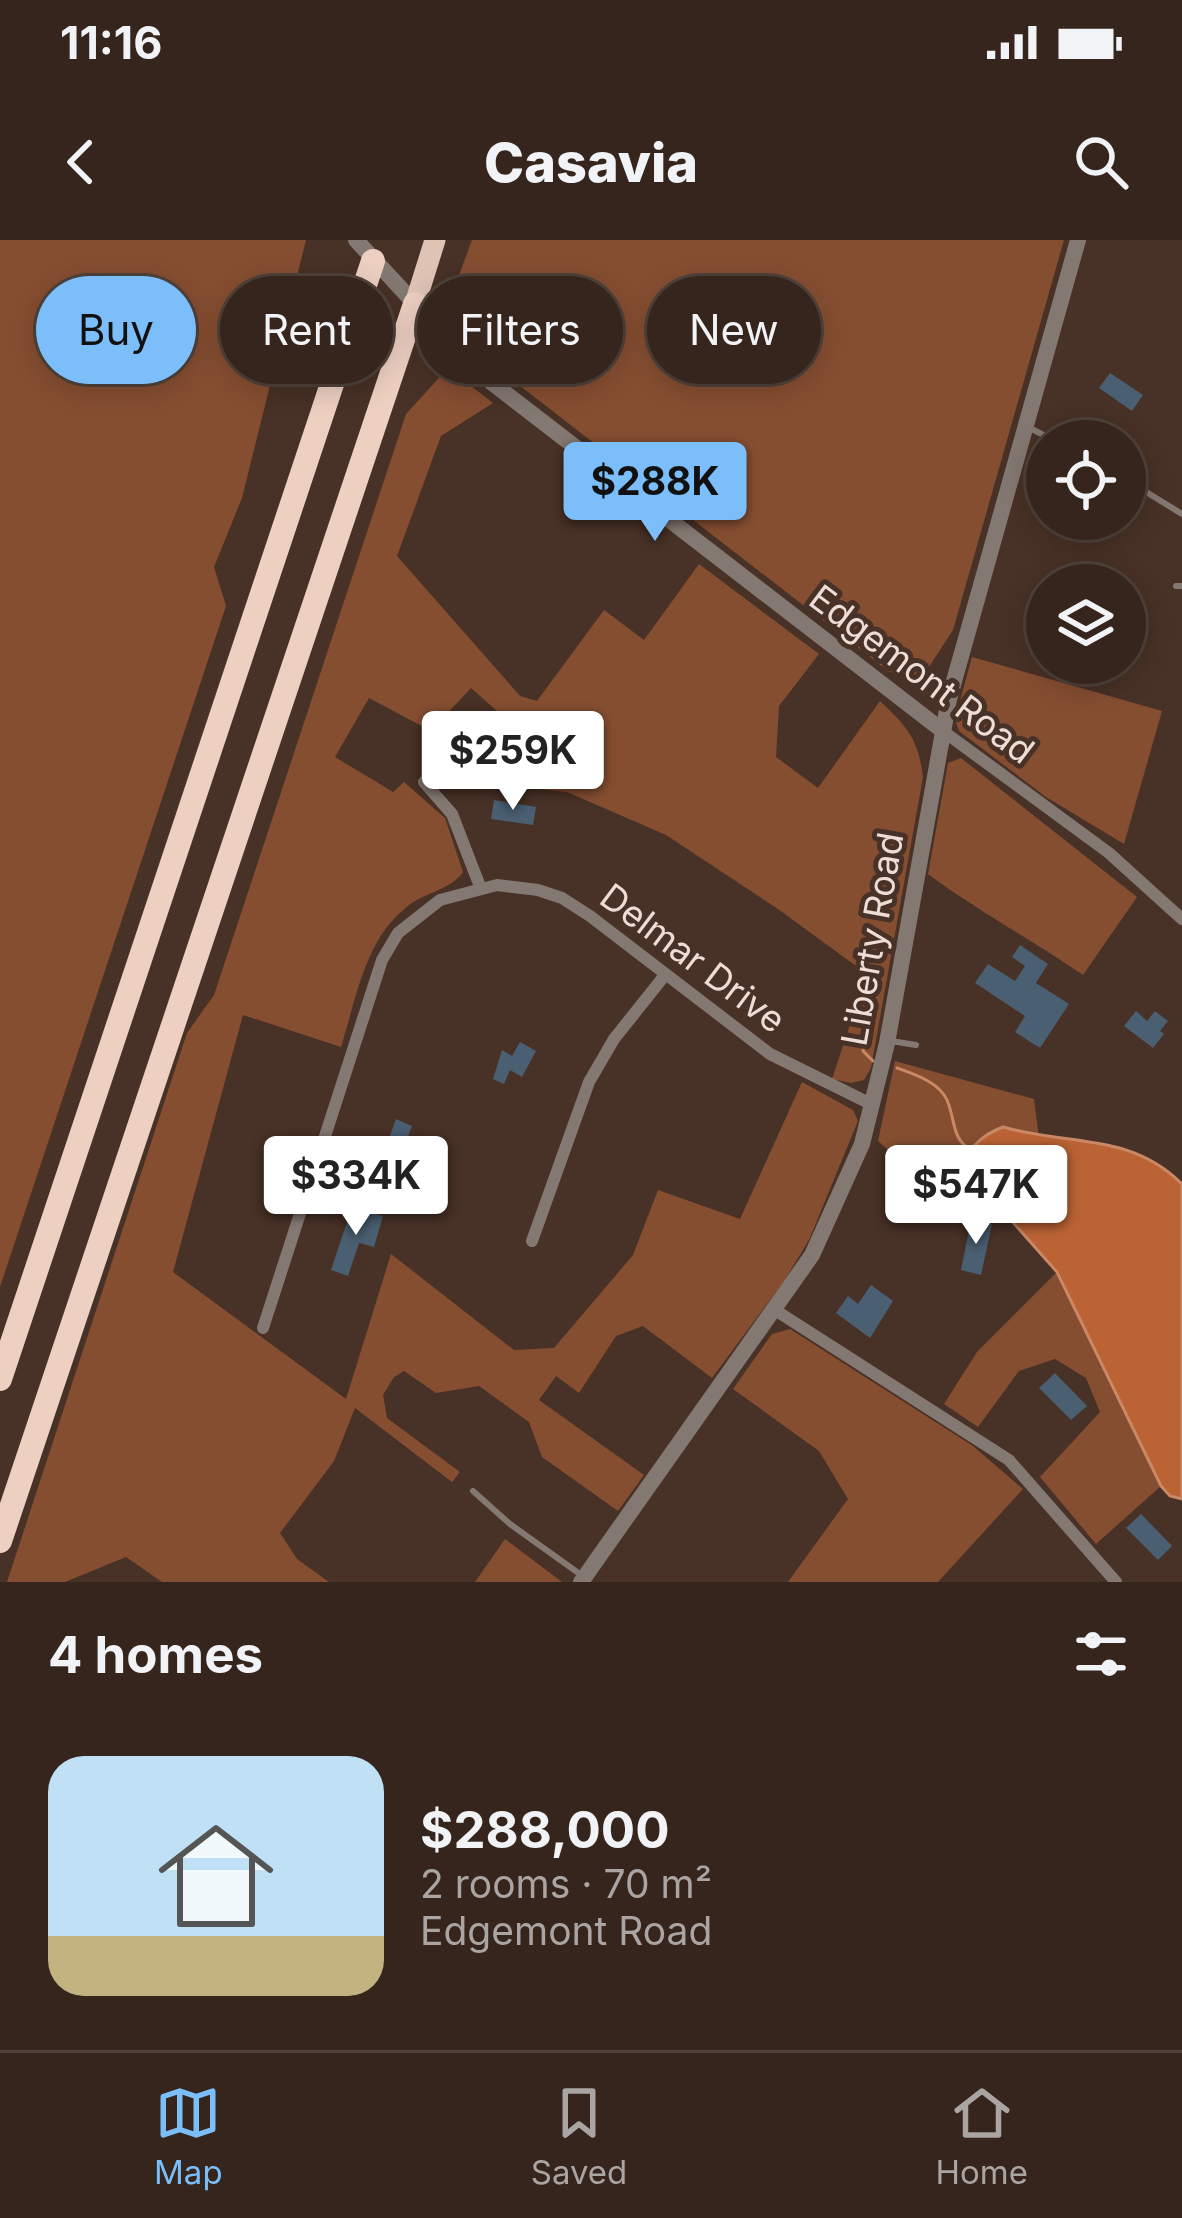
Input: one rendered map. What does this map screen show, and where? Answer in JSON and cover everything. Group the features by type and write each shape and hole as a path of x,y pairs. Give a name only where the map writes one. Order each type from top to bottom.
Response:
{"highway":[{"path":"0,1540 434,240"},
{"path":"0,1379 377,251"}],"street":[{"name":"Edgemont Road","path":"356,240 377,251 457,352 509,398 1180,911"},
{"name":"Liberty Road","path":"583,1580 776,1310 840,1201 873,1105 888,1040 943,731 1078,240"},
{"path":"424,782 452,814 481,889"},
{"name":"Delmar Drive","path":"263,1328 382,960 398,933 422,911 454,894 514,886 562,898 770,1054 873,1105"},
{"path":"532,1241 596,1067 665,975"},
{"path":"776,1310 1009,1460 1116,1582"}],"lane":[{"path":"1146,492 1182,514"},
{"path":"888,1040 916,1045"},
{"path":"473,1491 583,1580"}],"shaded area":[{"path":"0,240 306,240 297,276 220,276 220,384 270,384 242,498 214,567 226,606 0,1287"},
{"path":"472,240 1064,240 953,630 923,676 911,679 888,671 518,384 623,384 623,276 459,275"},
{"path":"433,384 469,384 493,403 441,436 397,556 520,696 537,701 604,610 644,640 699,564 819,654 779,706 776,757 818,788 880,701 910,734 923,777 871,1068 864,1080 832,1079 867,974 666,835 567,792 503,785 488,770 514,726 471,688 431,731 369,698 335,757 393,792 404,782 445,818 463,872 393,919 364,970 341,1047 243,1015 173,1272 346,1399 391,1254 514,1350 554,1348 633,1255 658,1190 740,1219 802,1082 853,1110 858,1121 809,1240 712,1378 643,1326 616,1336 579,1393 556,1376 539,1400 644,1475 618,1511 542,1457 529,1422 479,1386 436,1393 404,1371 383,1395 387,1418 460,1472 452,1482 355,1408 334,1461 280,1533 297,1559 329,1582 162,1582 126,1557 65,1582 7,1582 187,1033 214,995 406,414"},
{"path":"972,657 1026,672 1026,684 1067,684 1162,711 1124,844 1046,797 959,731 955,719"},
{"path":"961,758 1137,897 1083,975 928,874 948,763"},
{"path":"895,1061 1034,1099 1039,1137 1003,1127 959,1175 965,1185 957,1194 937,1195 878,1141"},
{"path":"1003,1127 1120,1148 1162,1167 1182,1184 1182,1499 1170,1496 1161,1486 1057,1272 1002,1210 965,1185 959,1175 975,1145"},
{"path":"1057,1272 1161,1486 1096,1544 1040,1477 1100,1412 1086,1378 1055,1359 1019,1371 978,1427 944,1404 977,1352"},
{"path":"790,1329 973,1446 1023,1489 938,1582 788,1582 848,1499 819,1451 733,1389 772,1334"},
{"path":"505,1539 562,1582 475,1582"}],"building":[{"path":"1110,373 1143,395 1132,411 1099,388"},
{"path":"494,800 536,807 533,825 491,819"},
{"path":"1020,945 1048,964 1036,983 1069,1004 1040,1048 1015,1032 1025,1016 975,983 988,964 1015,981 1025,966 1012,957"},
{"path":"1136,1011 1147,1021 1155,1011 1168,1021 1153,1048 1124,1026"},
{"path":"520,1042 536,1051 522,1077 510,1070 504,1084 493,1079 502,1050 512,1056"},
{"path":"396,1119 412,1126 395,1169 380,1163"},
{"path":"352,1207 383,1216 374,1247 359,1243 348,1276 331,1270"},
{"path":"971,1220 992,1224 981,1275 961,1270"},
{"path":"871,1285 893,1301 870,1338 836,1313 848,1296 858,1304"},
{"path":"1055,1373 1087,1406 1071,1420 1039,1388"},
{"path":"1141,1514 1172,1546 1158,1560 1126,1528"}],"waterway":[{"path":"873,1061 863,1051 877,980"},
{"path":"897,1068 938,1088 950,1108 957,1136 973,1151"}]}
